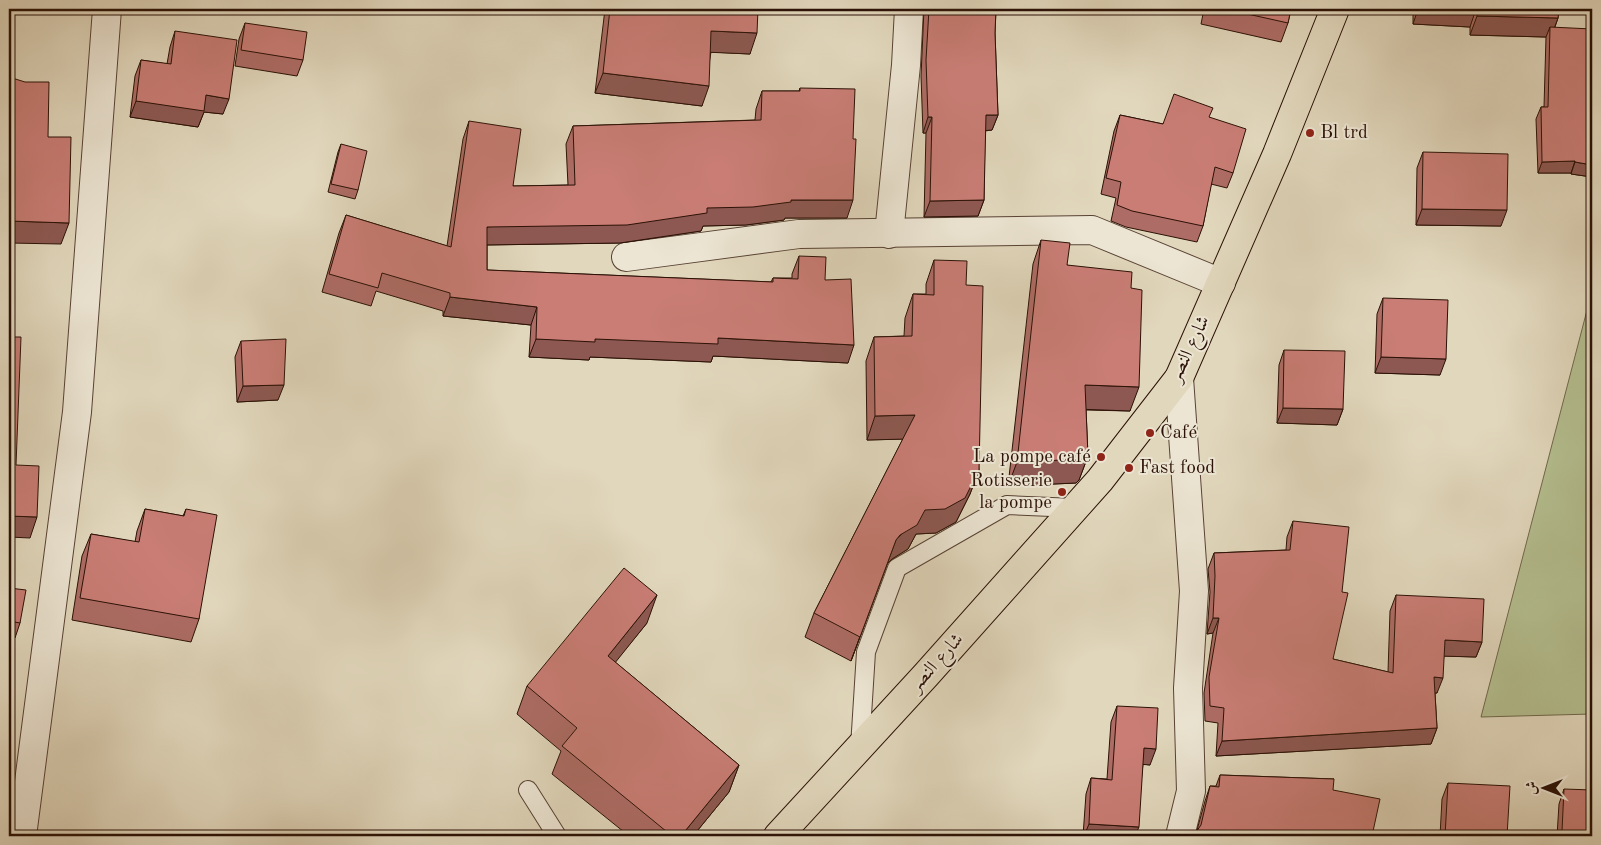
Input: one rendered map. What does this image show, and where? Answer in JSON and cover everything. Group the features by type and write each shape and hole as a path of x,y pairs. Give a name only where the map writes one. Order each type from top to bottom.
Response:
{"main road":[{"name":"شارع النصر","path":"778,836 860,748 1100,480 1179,378 1277,154 1335,9"}],"street":[{"path":"22,836 77,412 106,9"},
{"path":"889,234 906,65 909,9"},
{"path":"626,257 800,234 1092,230 1221,283"},
{"path":"1179,378 1194,591 1188,688 1191,791 1180,836"}],"lane":[{"path":"860,748 866,652 898,568 1007,505 1075,508"},
{"path":"528,790 557,836"}],"green space":[{"path":"1592,291 1592,714 1481,717"}],"building":[{"path":"610,9 758,9 757,33 711,31 709,86 603,73"},
{"path":"929,9 996,9 998,115 986,115 984,200 930,201 932,117 928,117 926,60"},
{"path":"1225,9 1291,9 1288,23"},
{"path":"1477,9 1559,9 1558,18 1477,16"},
{"path":"245,23 307,32 303,60 241,50"},
{"path":"1550,27 1592,29 1592,165 1575,161 1542,162 1541,107 1548,107"},
{"path":"175,31 237,40 229,99 206,95 204,111 136,101 141,60 171,64"},
{"path":"9,77 25,82 49,82 48,137 71,137 69,223 9,221"},
{"path":"800,88 855,89 853,139 856,139 853,200 791,200 791,202 753,207 707,208 707,213 627,225 487,227 487,270 773,282 773,278 798,279 799,256 826,257 825,280 851,279 854,345 718,338 718,344 595,339 595,342 536,339 537,307 450,297 450,293 382,273 378,288 329,274 346,215 451,247 469,121 521,129 513,186 575,185 573,126 761,120 762,91 800,91"},
{"path":"1174,94 1213,108 1209,117 1246,129 1233,173 1215,167 1203,226 1132,211 1117,205 1121,182 1106,178 1120,115 1163,124"},
{"path":"341,144 367,151 358,190 331,184"},
{"path":"1423,152 1508,154 1507,210 1422,209"},
{"path":"1041,240 1070,243 1067,265 1132,272 1131,288 1142,290 1139,387 1085,385 1088,456 1085,459 1017,462"},
{"path":"934,260 967,261 966,285 983,286 979,470 965,498 945,509 925,510 917,525 900,535 896,540 860,637 814,613 915,415 875,416 874,337 912,336 913,294 934,295"},
{"path":"1383,298 1448,300 1446,359 1381,357"},
{"path":"9,337 21,337 16,465 39,466 37,517 9,516"},
{"path":"286,339 284,385 243,386 241,341"},
{"path":"1284,350 1345,351 1343,409 1283,408"},
{"path":"145,509 184,516 186,509 217,515 199,619 80,598 91,534 139,542"},
{"path":"1293,521 1349,527 1342,592 1348,593 1333,659 1393,673 1396,595 1484,599 1482,642 1445,640 1443,678 1434,677 1437,728 1222,741 1224,708 1210,706 1209,677 1219,618 1213,618 1214,553 1290,550"},
{"path":"624,568 657,595 608,656 739,765 681,836 672,836 562,746 577,728 527,686"},
{"path":"9,588 26,590 20,623 9,621"},
{"path":"1117,706 1158,708 1156,749 1144,748 1139,827 1089,824 1091,778 1112,780"},
{"path":"1220,775 1334,779 1333,790 1380,799 1372,836 1191,836 1201,825 1210,786 1219,787"},
{"path":"1448,783 1510,786 1507,836 1445,836"},
{"path":"1564,789 1592,790 1592,836 1561,836"}],"place":[{"name":"Bl trd","path":"1310,133"},
{"name":"Café","path":"1150,433"},
{"name":"La pompe café","path":"1101,457"},
{"name":"Fast food","path":"1129,468"},
{"name":"Rotisserie la pompe","path":"1062,492"}]}
